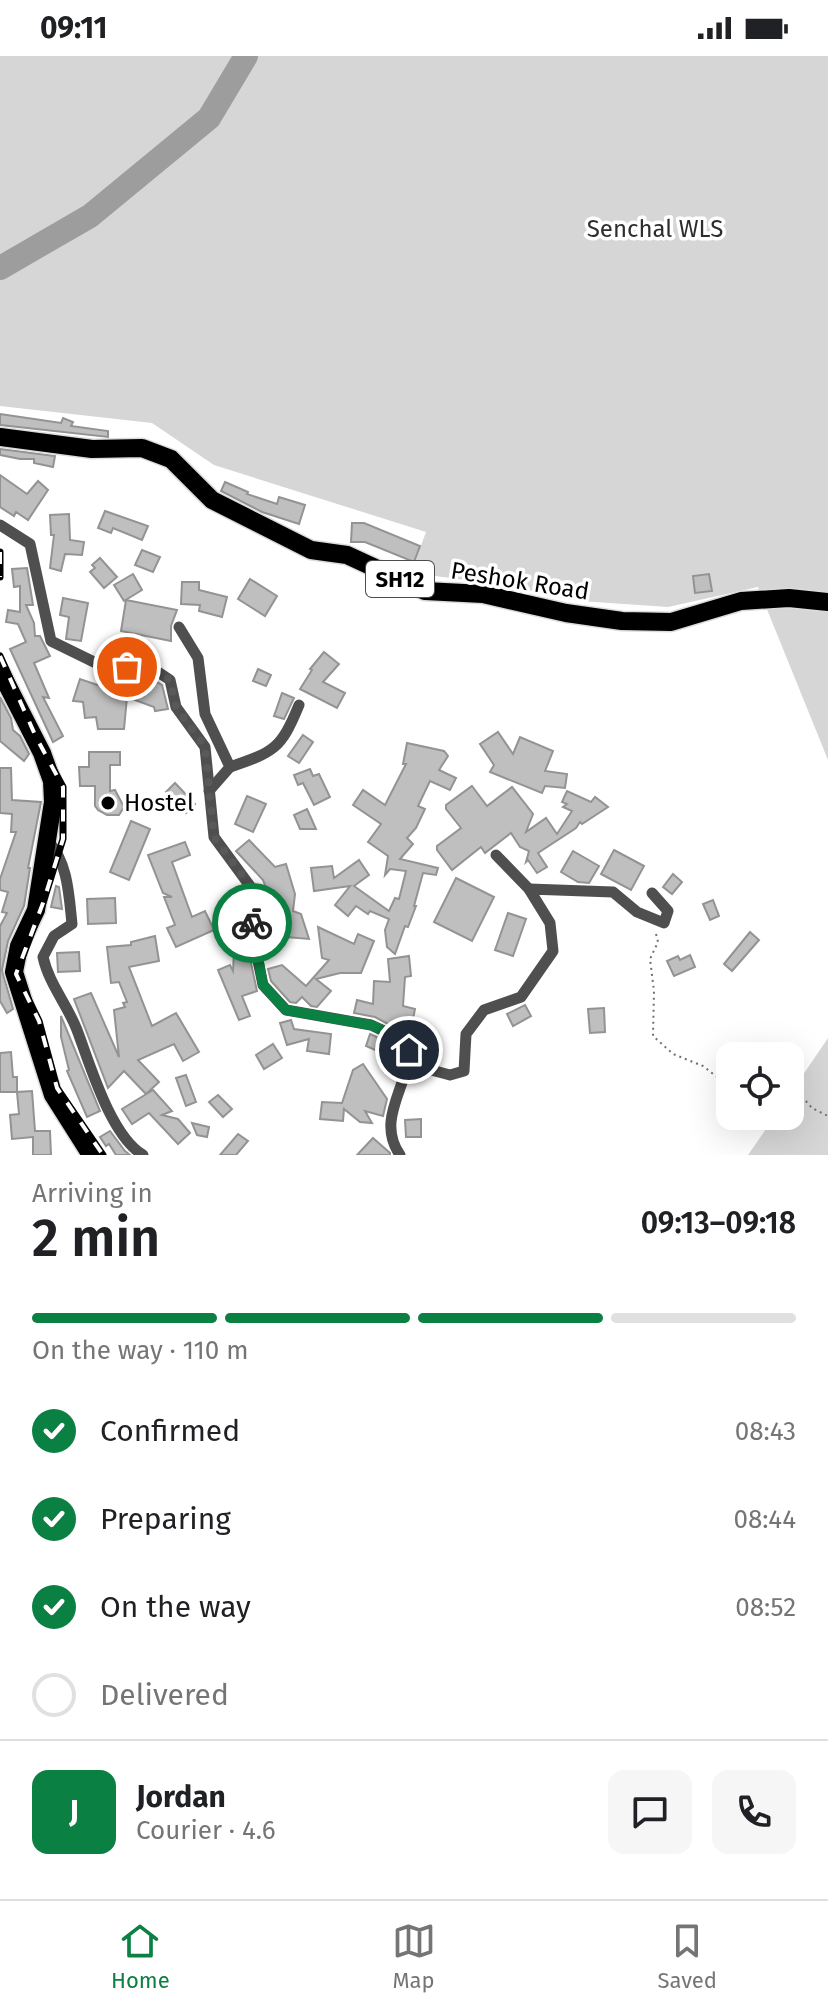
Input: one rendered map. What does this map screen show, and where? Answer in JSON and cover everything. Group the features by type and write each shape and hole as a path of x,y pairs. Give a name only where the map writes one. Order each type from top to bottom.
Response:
{"main road":[{"name":"Peshok Road","path":"0,437 92,449 142,448 156,453 171,459 212,500 311,550 347,555 425,591 483,594 566,613 634,621 671,622 741,601 789,598 828,602"},
{"path":"0,671 42,753 52,781 53,802 36,910 19,946 14,972 53,1095 91,1155"}],"street":[{"path":"0,525 30,544 51,641 96,663 158,672 170,680 176,707 205,747 214,837 250,886 252,931 263,985 286,1010 371,1025 397,1037 409,1050 409,1064 393,1101 391,1119 390,1137 400,1155"},
{"path":"179,627 198,658 205,714 230,767"},
{"path":"209,791 230,767 267,754 287,733 299,705"},
{"path":"48,841 58,851 68,889 72,924 54,936 43,957 47,976 77,1028 93,1081 120,1128 143,1155"},
{"path":"409,1064 450,1075 464,1071 466,1034 484,1010 521,997 553,951 550,923 529,889 496,855"},
{"path":"529,889 613,892 637,912 664,923 668,911 652,893"}],"path":[{"path":"656,934 658,942 650,959 654,991 653,1036 673,1054 703,1066 716,1076"},
{"path":"804,1099 812,1108 828,1116"}],"green space":[{"path":"0,56 237,56 202,112 83,210 0,262"},
{"name":"Senchal WLS","path":"251,56 828,56 828,760 758,587 668,607 580,601 498,584 427,575 412,570 426,532 214,465 152,423 0,406 0,275 93,219 212,121"},
{"path":"828,1038 828,1155 748,1155 765,1130 804,1130 804,1073"}],"building":[{"path":"0,414 61,423 63,418 73,422 71,426 108,431 108,437 0,425"},
{"path":"0,449 55,456 53,467 34,463 34,459 0,455"},
{"path":"0,475 27,494 38,481 48,490 28,520 0,507"},
{"path":"225,482 247,494 277,504 279,497 305,505 299,524 262,512 221,491"},
{"path":"105,511 148,526 142,540 113,528 111,533 98,528"},
{"path":"69,514 70,540 84,542 82,555 65,554 61,571 50,568 54,535 51,535 50,515"},
{"path":"352,523 364,523 420,546 414,562 365,542 351,542"},
{"path":"142,550 160,557 153,572 135,565"},
{"path":"100,558 117,577 104,588 90,572 95,568 92,565"},
{"path":"27,568 33,605 26,605 34,623 35,636 40,636 50,656 34,663 49,698 43,697 63,736 53,742 10,649 26,642 18,624 6,622 8,610 20,612 20,586 14,587 12,569"},
{"path":"133,574 142,590 124,601 114,585"},
{"path":"709,574 712,591 695,593 693,576"},
{"path":"250,579 277,596 265,616 238,599"},
{"path":"182,582 199,582 199,590 227,597 222,617 199,611 200,605 181,604"},
{"path":"63,598 88,603 81,641 66,639 69,617 60,615"},
{"path":"126,600 177,610 171,626 171,641 121,631"},
{"path":"324,652 339,664 323,682 345,693 337,708 300,689 310,669"},
{"path":"258,669 271,675 266,686 253,681"},
{"path":"116,675 154,686 157,682 162,685 168,709 155,711 154,707 127,697 124,729 98,729 96,717 85,718 83,702 73,701 80,679 112,690"},
{"path":"282,693 294,698 284,719 274,716"},
{"path":"0,697 11,718 13,730 20,736 29,754 24,761 0,741"},
{"path":"498,732 513,754 520,737 553,751 545,771 567,774 565,788 545,786 542,793 490,772 494,765 480,744"},
{"path":"303,735 313,742 299,763 288,756"},
{"path":"407,743 444,751 448,756 439,770 456,778 450,790 430,781 418,806 425,809 407,838 413,844 400,859 438,868 436,875 423,873 416,906 395,954 387,947 385,930 389,919 370,911 368,914 356,906 348,916 335,905 350,886 314,891 311,868 332,866 334,878 359,860 369,875 354,886 389,911 395,898 399,899 406,871 390,869 385,875 388,856 368,842 381,824 353,805 363,790 385,805 406,764 403,764"},
{"path":"89,752 120,752 120,765 110,765 110,791 115,790 124,807 119,815 107,815 98,810 95,806 95,786 80,786 79,767 89,767"},
{"path":"0,768 11,768 12,800 41,802 24,906 8,941 2,970 13,1009 7,1013 0,1001 0,926 7,913 2,912 8,892 0,890 0,879 16,832 11,832 12,814 0,813"},
{"path":"310,769 313,776 319,774 330,797 314,805 303,783 298,785 294,775"},
{"path":"175,783 195,804 186,813 166,792"},
{"path":"472,786 487,806 512,787 533,814 526,832 546,818 557,834 572,811 563,807 567,804 562,802 567,791 591,802 595,797 608,807 582,824 580,822 576,828 538,853 547,867 537,873 528,860 526,862 529,851 520,847 511,833 485,853 481,847 452,870 437,850 437,846 461,828 446,805"},
{"path":"247,796 266,804 253,832 235,824"},
{"path":"307,809 316,829 300,829 294,815"},
{"path":"131,821 150,829 129,880 110,872"},
{"path":"249,840 275,867 286,864 295,894 293,911 301,914 309,939 262,935 266,888 263,880 236,851"},
{"path":"185,842 190,855 172,862 192,917 205,911 214,930 176,947 167,928 175,925 164,897 172,897 163,893 148,855"},
{"path":"614,850 644,866 631,890 601,874"},
{"path":"573,851 599,866 589,883 578,882 561,872"},
{"path":"673,874 682,882 672,894 663,887"},
{"path":"456,878 494,897 472,941 434,922"},
{"path":"56,886 59,887 62,909 51,907"},
{"path":"115,898 116,923 88,924 87,899"},
{"path":"713,900 719,916 710,920 703,904"},
{"path":"508,913 526,919 513,956 495,950"},
{"path":"318,927 354,944 358,934 374,941 361,973 340,973 316,979 331,991 317,1007 311,1006 302,997 296,1003 290,1002 271,981 268,969 282,965 306,986 329,960 322,958"},
{"path":"235,931 244,931 257,991 242,996 250,1016 239,1020 218,970 230,965 233,971"},
{"path":"750,932 759,940 732,971 724,964"},
{"path":"155,936 159,961 129,967 152,1026 176,1013 199,1052 183,1061 174,1044 138,1060 159,1082 146,1094 124,1071 108,1088 74,999 91,993 119,1057 114,1010 125,1007 123,1003 127,1002 119,982 111,983 107,947 131,945 131,942"},
{"path":"79,952 80,971 58,972 57,953"},
{"path":"690,955 695,967 674,976 667,961"},
{"path":"409,956 411,976 405,977 403,1006 415,1009 411,1029 407,1028 405,1033 375,1017 354,1013 357,1000 373,1004 374,981 390,982 388,959"},
{"path":"525,1005 531,1016 513,1026 507,1014"},
{"path":"604,1008 605,1032 590,1033 588,1009"},
{"path":"61,1016 100,1111 87,1117 67,1071"},
{"path":"291,1020 294,1029 331,1034 329,1054 307,1051 309,1039 287,1045 280,1023"},
{"path":"370,1034 392,1044 397,1050 393,1058 366,1046"},
{"path":"273,1044 282,1058 264,1069 256,1055"},
{"path":"11,1052 17,1092 0,1092 0,1053"},
{"path":"363,1064 387,1099 383,1116 365,1111 372,1123 360,1122 344,1109 343,1121 320,1119 322,1102 342,1103 353,1070"},
{"path":"186,1075 196,1102 186,1106 176,1078"},
{"path":"153,1090 172,1111 162,1115 178,1119 190,1133 178,1144 149,1113 132,1124 122,1109"},
{"path":"32,1091 35,1131 50,1131 51,1155 33,1155 33,1137 12,1139 10,1115 19,1114 17,1092"},
{"path":"218,1095 232,1109 223,1117 209,1102"},
{"path":"421,1119 421,1137 406,1137 405,1120"},
{"path":"192,1123 209,1127 207,1137 197,1135"},
{"path":"110,1131 130,1155 116,1155 109,1144 106,1146 100,1137"},
{"path":"238,1134 248,1141 236,1155 220,1155"},
{"path":"373,1138 390,1153 390,1155 357,1155"}],"waterway":[{"path":"0,268 90,216 209,118 246,56"}],"railway":[{"path":"0,552 0,577"},
{"path":"0,656 36,737 63,787 63,839 16,974 39,1021 57,1088 103,1155"}],"way so far":[{"path":"127,667 158,672 170,680 176,707 205,747 214,837 250,886 252,923"}],"place":[{"name":"Hostel","path":"108,803"}],"route":[{"path":"252,923 263,985 286,1010 371,1025 397,1037 409,1050"}]}
